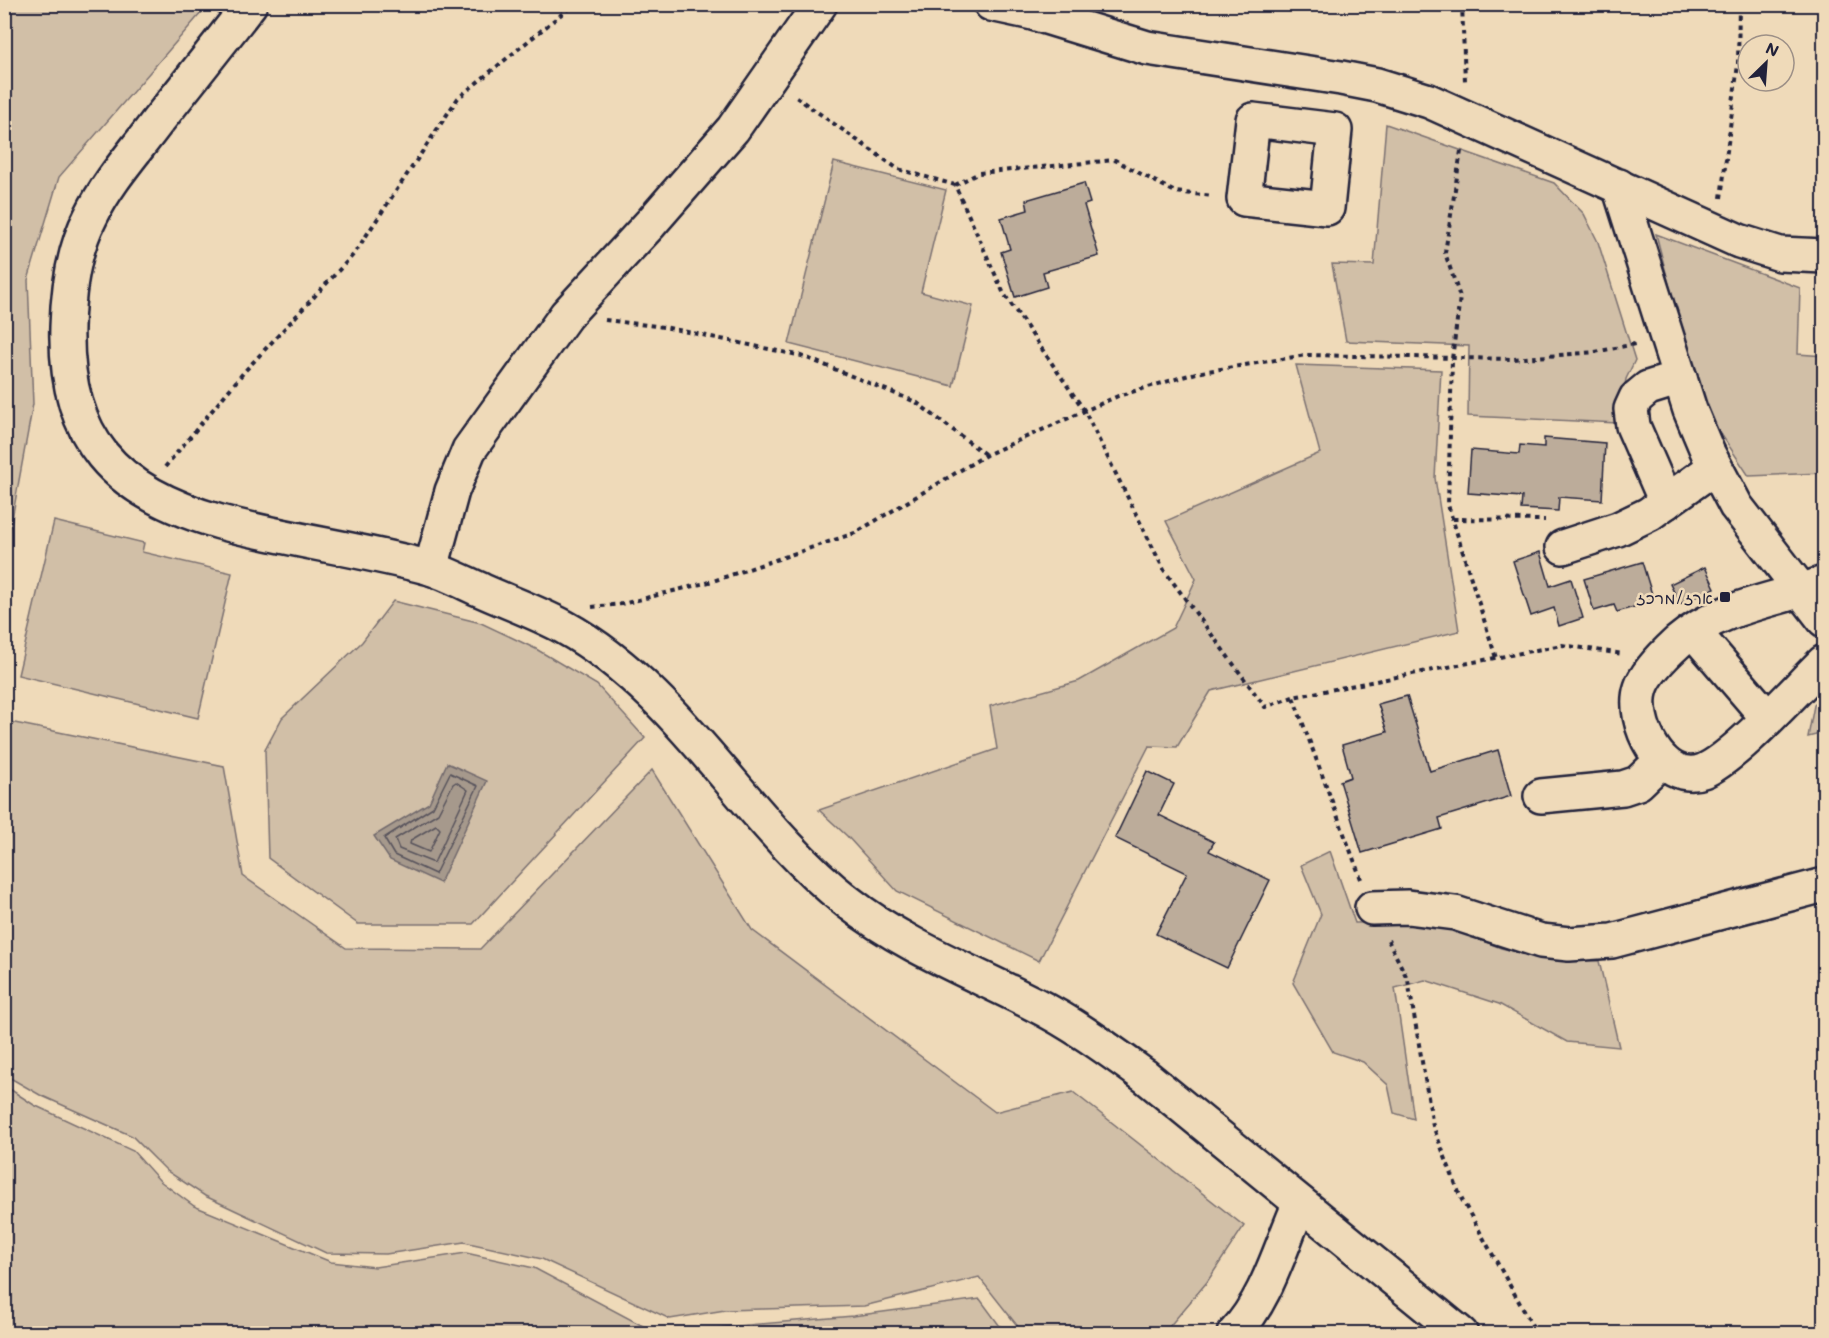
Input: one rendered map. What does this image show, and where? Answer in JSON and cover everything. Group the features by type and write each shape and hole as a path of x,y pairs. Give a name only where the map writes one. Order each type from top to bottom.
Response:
{"street":[{"path":"250,4 108,185 88,220 75,258 67,298 66,353 72,397 92,441 120,476 161,501 218,521 431,568 566,628 614,661 661,702 804,862 847,901 888,930 1038,1006 1093,1038 1145,1076 1461,1334"},
{"path":"431,568 452,491 469,450 566,315 733,129 820,4"},
{"path":"991,4 1033,13 1147,48 1377,85 1429,101 1716,231 1780,254 1819,253"},
{"path":"1335,130 1252,120 1244,199 1327,208 1341,78"},
{"path":"1618,186 1690,410 1715,467 1736,506 1812,586 1824,621"},
{"path":"1666,502 1634,426 1631,409 1636,398 1648,387 1680,378"},
{"path":"1563,547 1618,529 1666,502 1715,467"},
{"path":"1812,586 1745,605 1679,641 1641,687 1638,715 1646,738 1662,760 1686,772 1700,772 1714,766 1824,662"},
{"path":"1694,632 1767,717"},
{"path":"1541,796 1623,788 1638,783 1662,760"},
{"path":"1372,908 1408,907 1455,913 1541,941 1569,944 1612,941 1824,885"},
{"path":"1234,1334 1245,1322 1266,1286 1300,1203"}],"path":[{"path":"145,491 244,372 354,254 458,98 574,4"},
{"path":"1462,4 1466,118 1445,252 1460,297 1452,358 1448,505 1496,658"},
{"path":"1716,231 1733,119 1738,64 1739,4"},
{"path":"770,78 898,169 955,185 979,173 1115,160 1175,192 1244,199"},
{"path":"955,185 1004,294 1084,410 1164,570 1265,707 1293,697"},
{"path":"566,315 664,327 802,356 916,402 986,454"},
{"path":"589,608 622,604 713,581 855,532 986,454 1118,396 1196,373 1306,355 1513,359 1595,352 1666,338"}],"shaded area":[{"path":"5,4 208,5 59,177 28,280 33,404 5,557"},
{"path":"1386,124 1554,183 1584,214 1598,242 1635,360 1626,379 1618,423 1468,416 1469,346 1346,341 1332,264 1374,265"},
{"path":"834,162 946,190 921,292 973,306 953,386 789,344"},
{"path":"1656,234 1800,288 1798,354 1824,356 1824,473 1749,476 1699,401"},
{"path":"1296,365 1441,370 1435,478 1459,631 1211,691 1177,747 1149,746 1039,961 897,891 847,836 819,810 997,749 990,706 1079,681 1173,628 1196,579 1166,521 1320,453"},
{"path":"54,521 144,543 142,552 232,573 198,718 18,675"},
{"path":"393,601 481,623 536,649 597,685 645,738 473,924 358,924 268,858 265,750 282,718 362,642"},
{"path":"1824,695 1824,733 1808,737 1814,705"},
{"path":"5,721 224,766 243,876 346,948 480,949 652,770 752,930 995,1112 1073,1092 1244,1226 1207,1282 1163,1334 1023,1333 979,1277 864,1306 725,1310 670,1319 542,1259 464,1242 386,1254 326,1253 205,1196 167,1171 132,1136 40,1095 5,1075"},
{"path":"1330,851 1355,923 1437,922 1501,948 1540,957 1599,961 1619,1047 1567,1042 1499,1004 1425,980 1395,988 1414,1119 1394,1113 1388,1085 1363,1062 1333,1052 1293,983 1321,914 1301,865"},
{"path":"5,1086 34,1105 133,1151 160,1181 194,1206 331,1262 375,1267 466,1253 534,1268 656,1333 5,1333"},
{"path":"980,1299 1005,1333 656,1333 853,1316"}],"water":[{"path":"447,763 487,781 440,883 390,860 374,836 429,803"}],"building":[{"path":"1084,183 1090,203 1084,205 1099,256 1043,272 1047,287 1015,297 1001,252 1010,249 1001,218 1028,210 1026,200"},
{"path":"1544,438 1605,443 1602,500 1559,497 1558,511 1521,509 1522,497 1468,493 1471,450 1519,454 1520,445 1544,447"},
{"path":"1540,552 1550,586 1571,579 1583,618 1559,626 1554,608 1531,616 1513,561"},
{"path":"1642,562 1654,601 1617,612 1614,605 1594,611 1584,579"},
{"path":"1705,567 1715,588 1680,604 1670,584"},
{"path":"1407,696 1430,771 1498,750 1511,796 1439,818 1442,829 1362,853 1340,781 1351,777 1342,745 1387,732 1378,704"},
{"path":"1147,771 1174,784 1159,815 1214,842 1209,851 1270,880 1227,968 1156,934 1187,873 1115,838"}],"place":[{"name":"ארז/מרכז","path":"1725,597"}]}
